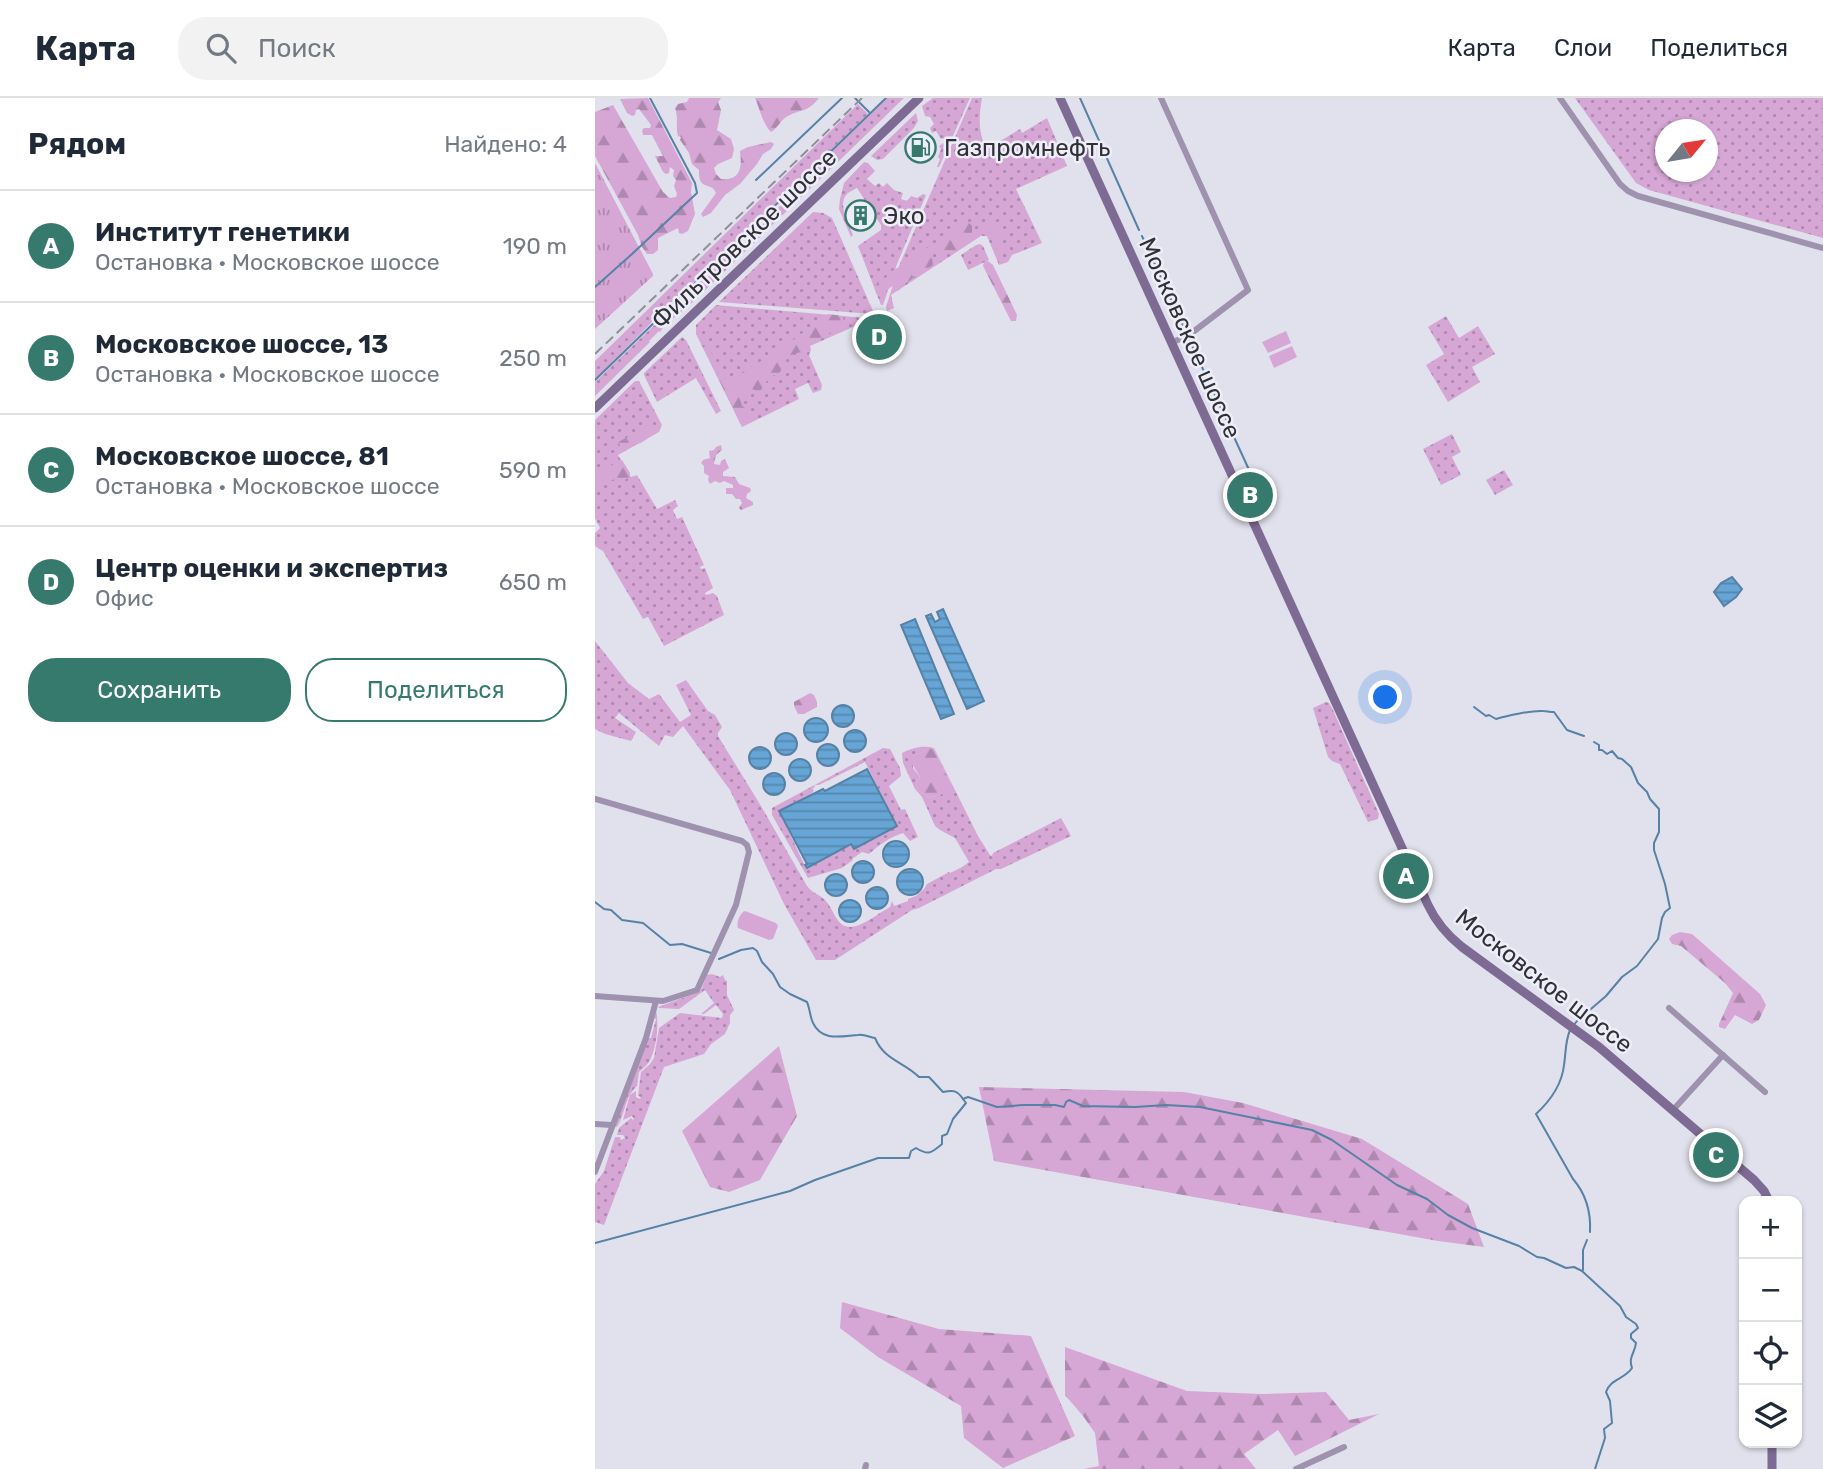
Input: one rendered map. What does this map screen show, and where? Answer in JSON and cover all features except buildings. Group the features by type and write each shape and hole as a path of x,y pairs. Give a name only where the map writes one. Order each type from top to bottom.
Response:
{"main road":[{"name":"Фильтровское шоссе","path":"595,408 919,98"},
{"name":"Московское шоссе","path":"1059,98 1437,922 1454,940 1619,1063 1754,1180 1766,1196"},
{"path":"1772,1448 1772,1469"}],"street":[{"path":"1161,98 1248,289 1189,335 1171,344"},
{"path":"1560,98 1620,184 1628,191 1823,248"},
{"path":"595,799 742,841 749,852 736,905 697,989 663,1001 595,996"},
{"path":"595,1172 646,1038 656,1001"},
{"path":"1669,1008 1765,1092"},
{"path":"1673,1110 1723,1055"},
{"path":"595,1124 612,1125"},
{"path":"1296,1469 1344,1447"}],"green space":[{"path":"648,98 692,183 695,214 688,231 682,234 678,228 658,238 658,250 653,254 647,254 642,247 595,156 595,112 613,105 663,192 670,198 676,197 674,170 670,167 669,173 663,172 655,156 663,156 652,135 643,135 642,130 650,128 651,125 639,109 632,116 627,113 620,99"},
{"path":"689,98 721,98 718,102 721,110 717,130 731,139 734,149 732,158 714,168 721,179 733,178 739,172 740,151 771,142 774,144 740,184 725,195 711,213 703,217 701,214 716,193 701,181 699,170 692,164 681,137 678,136 675,108"},
{"path":"755,98 819,98 808,108 786,117 771,132 763,120"},
{"path":"887,98 904,98 697,298 694,285 709,276 721,260 745,244 750,234 769,219 774,211 808,184 815,174 815,168"},
{"path":"933,98 970,98 939,167 939,146 945,142 936,131 932,133 930,128 934,124 930,117 925,116 922,106"},
{"path":"972,98 982,98 980,122 985,146 992,146 1020,129 1022,133 1047,118 1067,166 1016,189 1042,243 1012,255 1008,262 999,265 987,236 981,236 891,295 894,308 887,311 886,307 899,266"},
{"path":"1575,98 1823,98 1823,238 1649,190 1636,183"},
{"path":"858,104 868,114 595,379 595,361"},
{"path":"916,113 918,121 914,128 883,159 877,160 871,156"},
{"path":"864,162 875,171 867,179 875,186 879,183 883,187 887,183 894,190 903,193 901,199 907,201 911,196 917,198 926,195 883,305 858,246 881,230 881,225 857,188 847,194 843,203 853,235 851,237 839,209 844,183"},
{"path":"595,163 653,276 595,329"},
{"path":"813,212 832,218 872,314 719,302"},
{"path":"990,221 995,222 1006,251 999,254 989,234 984,235 980,231 980,228"},
{"path":"967,222 972,225 972,240 956,251 945,250 941,255 934,253 933,265 906,283 891,287 880,297 876,293 874,286 893,270"},
{"path":"980,244 989,260 968,270 961,255"},
{"path":"988,261 993,265 1017,315 1016,321 1011,321 983,266 984,262"},
{"path":"693,288 695,300 663,327 595,396 595,382"},
{"path":"716,305 868,320 864,326 862,323 810,346 809,355 822,385 821,390 813,393 808,383 795,389 799,399 742,427 696,334 696,325"},
{"path":"828,314 843,316 844,323 789,357 780,372 770,378 758,392 753,389 740,399 742,406 750,409 750,414 740,423 703,347 707,345 728,381 781,349"},
{"path":"1446,316 1459,338 1478,326 1495,354 1472,367 1480,382 1448,402 1426,365 1444,354 1428,327"},
{"path":"1286,331 1291,343 1268,353 1262,342"},
{"path":"682,337 686,340 721,411 716,414 696,378 657,402 644,375"},
{"path":"1292,346 1297,357 1274,368 1269,356"},
{"path":"635,381 639,381 662,425 659,432 618,455 631,477 637,475 657,509 675,500 678,506 673,510 677,519 682,517 704,565 700,567 705,568 713,588 705,593 717,596 724,615 664,646 648,617 643,619 603,551 595,546 595,533 600,528 595,518 595,420"},
{"path":"649,425 654,431 649,438 628,448 620,447 619,442"},
{"path":"1452,434 1461,452 1452,457 1461,475 1441,485 1423,449"},
{"path":"721,445 722,450 716,455 714,464 720,465 725,459 729,468 723,472 723,476 735,477 739,484 751,491 746,498 753,502 753,505 741,510 740,499 726,494 726,488 733,488 733,485 724,481 710,484 709,476 704,473 701,463 710,458 709,451"},
{"path":"622,460 630,477 621,482 615,479 595,484 595,474"},
{"path":"1504,470 1513,485 1495,495 1486,480"},
{"path":"595,641 628,683 649,699 659,694 680,722 691,715 676,685 686,680 708,711 715,715 722,727 718,736 807,886 825,900 837,919 848,927 867,921 890,907 892,901 894,906 908,901 927,884 969,862 955,838 935,826 922,797 915,789 903,763 902,753 913,748 922,747 934,748 990,855 1061,818 1071,836 912,910 835,960 816,960 784,904 730,790 683,726 673,737 665,735 659,746 619,713 615,718 636,732 631,741 595,729","holes":["934,749 951,784 942,794 930,798 919,791 916,785 920,777 913,768 913,756"]},
{"path":"810,693 814,695 817,707 798,714 794,702"},
{"path":"1326,702 1333,710 1379,814 1378,819 1368,822 1340,764 1328,757 1313,708"},
{"path":"883,748 890,749 901,776 889,786 901,810 905,809 918,837 910,841 903,833 869,854 862,852 842,868 808,878 772,815 772,808","holes":["865,762 897,826 854,849 851,843 806,868 779,811 812,793 815,785"]},
{"path":"930,748 934,749 951,784 949,795 930,798 919,791 916,785 920,777 911,762 913,756"},
{"path":"745,911 776,923 778,926 773,939 769,940 738,928 739,918"},
{"path":"1680,932 1692,934 1760,994 1766,1005 1759,1020 1752,1024 1735,1015 1725,1029 1719,1027 1733,993 1681,946 1672,944 1669,939"},
{"path":"707,975 720,977 723,975 727,981 727,995 734,1010 725,1034 711,1044 704,1054 664,1067 604,1225 595,1222 595,1184 604,1171 615,1137 620,1137 621,1140 625,1138 623,1135 617,1135 619,1128 631,1118 634,1119 632,1116 623,1120 630,1095 636,1091 636,1097 641,1097 638,1096 641,1072 654,1058 659,1028 680,1013 722,1018 723,1014 716,1005 701,1014 714,1003 705,990 679,1009 658,1007 699,992"},
{"path":"656,1011 657,1034 653,1053 649,1062 639,1072 637,1086 617,1127 614,1126 648,1038 651,1038"},
{"path":"779,1046 797,1116 760,1180 729,1192 710,1187 682,1131"},
{"path":"979,1087 1184,1092 1243,1103 1362,1139 1468,1204 1484,1247 994,1161"},
{"path":"842,1302 939,1329 1031,1336 1075,1436 1003,1468 964,1438 961,1406 878,1357 840,1328"},
{"path":"1065,1347 1187,1391 1262,1394 1326,1392 1349,1420 1379,1414 1295,1456 1278,1430 1244,1454 1256,1469 1083,1469 1099,1466 1095,1433 1065,1395"}],"water":[{"path":"1732,577 1742,589 1724,606 1714,592 1721,583"},
{"path":"943,609 984,701 967,709 926,616 931,614 935,622 940,619 937,612"},
{"path":"915,619 954,714 941,719 901,625"},
{"path":"843,705 851,708 854,716 851,724 843,727 835,724 832,716 835,708"},
{"path":"816,718 824,722 828,730 824,738 816,742 808,738 804,730 808,722"},
{"path":"855,730 863,733 866,741 863,749 855,752 847,749 844,741 847,733"},
{"path":"782,733 790,733 797,740 797,748 790,755 782,755 775,748 775,740"},
{"path":"824,744 832,744 839,751 839,759 832,766 824,766 817,759 817,751"},
{"path":"756,747 764,747 771,754 771,762 764,769 756,769 749,762 749,754"},
{"path":"800,759 808,762 811,770 808,778 800,781 792,778 789,770 792,762"},
{"path":"867,769 897,826 854,849 851,844 807,868 779,811"},
{"path":"774,773 782,776 785,784 782,792 774,795 766,792 763,784 766,776"},
{"path":"896,841 905,845 909,854 905,863 896,867 887,863 883,854 887,845"},
{"path":"859,861 867,861 874,868 874,876 867,883 859,883 852,876 852,868"},
{"path":"910,869 919,873 923,882 919,891 910,895 901,891 897,882 901,873"},
{"path":"836,874 844,877 847,885 844,893 836,896 828,893 825,885 828,877"},
{"path":"877,887 885,890 888,898 885,906 877,909 869,906 866,898 869,890"},
{"path":"850,900 858,903 861,911 858,919 850,922 842,919 839,911 842,903"}],"waterway":[{"path":"595,287 697,193 695,183 650,98"},
{"path":"756,180 842,98"},
{"path":"855,98 869,112"},
{"path":"595,380 886,98"},
{"path":"1080,98 1139,230"},
{"path":"1142,236 1186,332"},
{"path":"1189,339 1226,419"},
{"path":"1228,424 1256,485"},
{"path":"1474,707 1486,716 1496,719 1533,711 1554,712 1567,730 1584,736"},
{"path":"1573,1026 1606,996 1622,977 1637,966 1658,939 1662,918 1670,908 1654,850 1659,832 1659,809 1638,783 1631,767 1612,751 1607,754 1599,750 1599,745 1594,742"},
{"path":"595,902 604,909 611,910 622,920 643,923 670,945 682,944 711,953"},
{"path":"719,959 753,948 780,987 807,1002 813,1023 822,1033 839,1037 860,1035 875,1038 889,1056 919,1077 929,1077 943,1092 955,1091 963,1099 968,1097 997,1107 1064,1107 1069,1100 1083,1106 1200,1107 1312,1130 1332,1140 1397,1185 1427,1199 1472,1228 1519,1246 1537,1257 1582,1271 1620,1306 1626,1317 1638,1328 1631,1334 1636,1343 1631,1358 1632,1368 1611,1384 1606,1392 1610,1401 1612,1423 1604,1429 1605,1438 1595,1469"},
{"path":"1570,1030 1561,1079 1536,1114 1584,1197 1590,1218 1590,1232"},
{"path":"595,1243 790,1191 878,1158 909,1158 911,1151 916,1148 930,1152 942,1144 942,1136 947,1134 953,1119 966,1103 963,1099"},
{"path":"1583,1270 1583,1250 1587,1240"}],"railway":[{"path":"595,354 862,98"}],"place":[{"name":"Газпромнефть","path":"921,148"},
{"name":"Эко","path":"860,216"},
{"name":"Центр оценки и экспертиз","path":"879,337"},
{"name":"Московское шоссе, 13","path":"1250,495"},
{"name":"Институт генетики","path":"1406,876"},
{"name":"Московское шоссе, 81","path":"1716,1155"}]}
